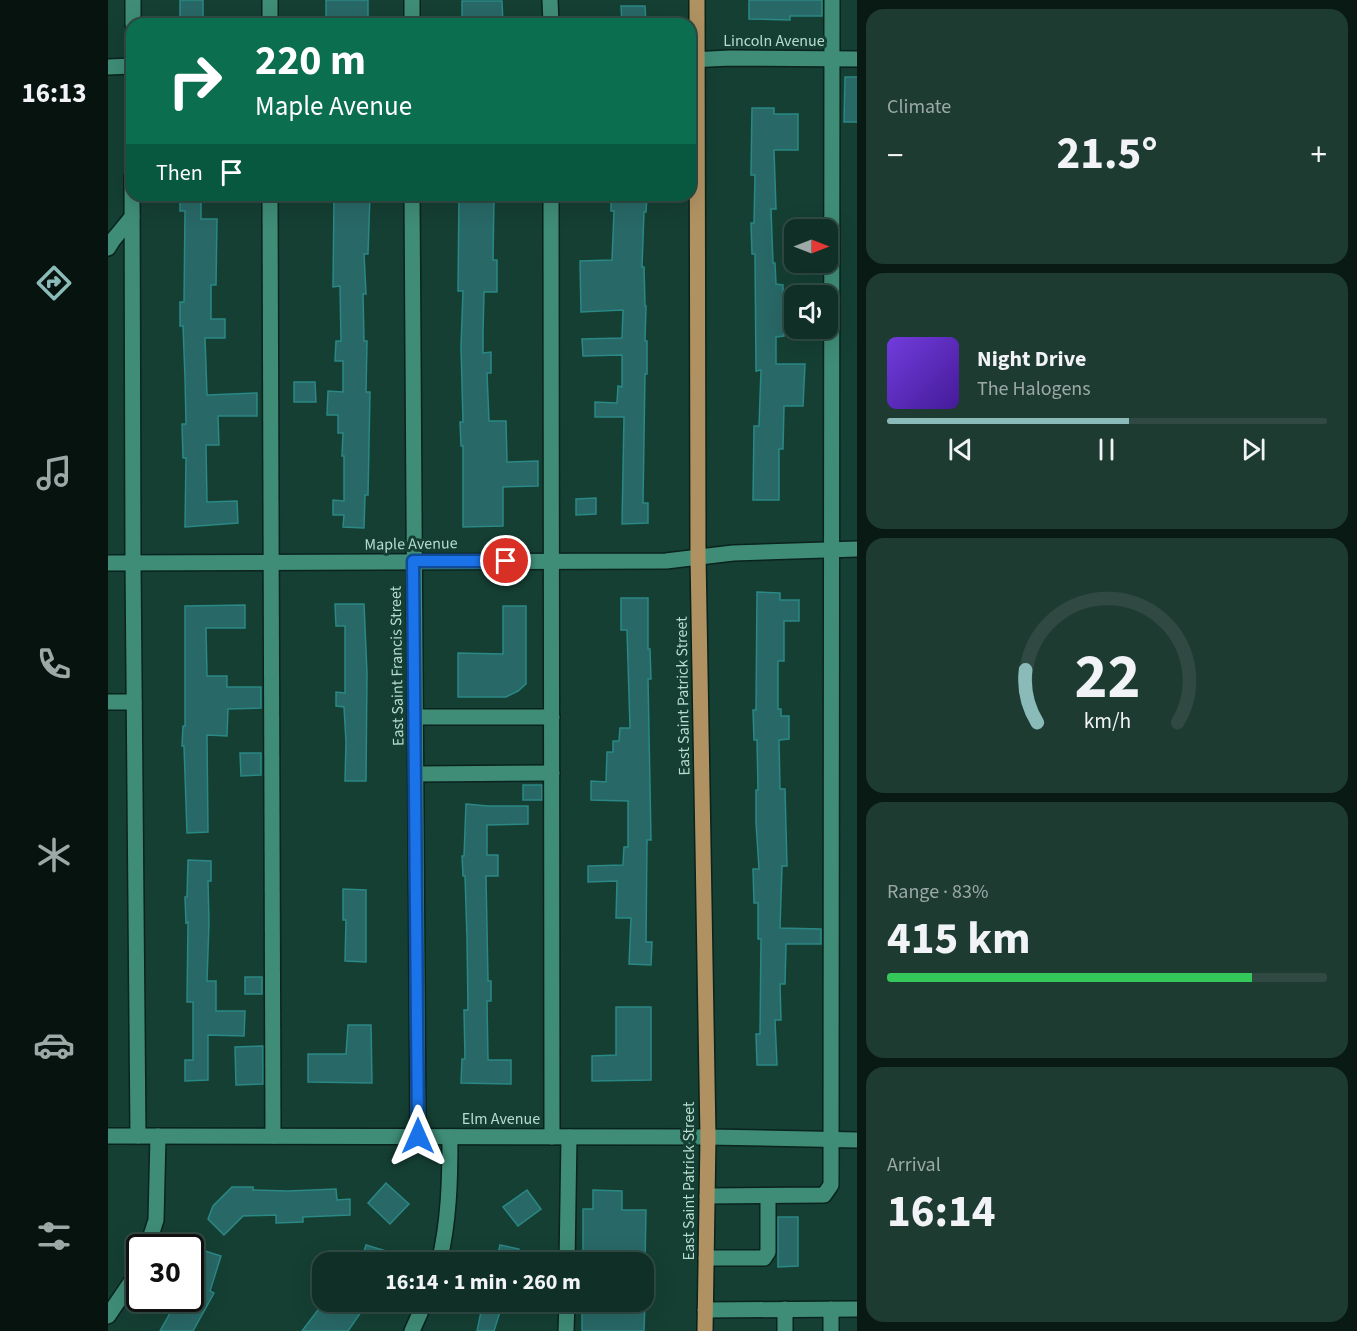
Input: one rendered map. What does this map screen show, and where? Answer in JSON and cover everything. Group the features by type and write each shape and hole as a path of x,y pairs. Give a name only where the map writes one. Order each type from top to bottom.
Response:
{"main road":[{"name":"East Saint Patrick Street","path":"696,20 697,0"},
{"name":"East Saint Patrick Street","path":"695,201 698,556 708,1137 705,1331"}],"street":[{"path":"133,0 133,18"},
{"path":"270,0 270,18"},
{"path":"412,0 412,18"},
{"path":"550,0 551,18"},
{"path":"707,1196 824,1195 831,1185 832,0"},
{"name":"Lincoln Avenue","path":"696,60 857,59"},
{"path":"108,67 126,66"},
{"path":"132,201 138,1136"},
{"path":"270,201 273,1136"},
{"name":"East Saint Francis Street","path":"412,201 418,1136"},
{"path":"551,201 552,1137"},
{"path":"108,248 132,217"},
{"name":"Maple Avenue","path":"108,563 666,561 733,553 857,549"},
{"path":"108,702 134,702"},
{"path":"416,717 552,717"},
{"path":"416,774 552,773"},
{"name":"Elm Avenue","path":"108,1136 708,1137 857,1140"},
{"path":"152,1234 156,1220 158,1136"},
{"path":"441,1252 450,1189 450,1137"},
{"path":"567,1252 569,1137"},
{"path":"706,1258 764,1258 768,1252 768,1196"},
{"path":"108,1316 126,1289"},
{"path":"831,1309 831,1331"},
{"path":"705,1310 857,1309"},
{"path":"785,1310 785,1331"},
{"path":"412,1331 421,1312"},
{"path":"566,1331 567,1312"}],"building":[{"path":"180,0 203,0 203,18 180,18"},
{"path":"326,0 368,0 368,18 326,18"},
{"path":"749,0 822,0 822,16 790,16 790,20 749,19"},
{"path":"462,1 502,1 503,18 462,18"},
{"path":"621,6 645,6 646,18 622,18"},
{"path":"845,77 857,77 857,122 844,122"},
{"path":"752,108 774,108 774,114 798,114 798,150 774,150 776,209 771,209 776,284 783,285 784,336 776,337 776,364 805,364 803,406 784,406 783,449 779,449 779,500 753,500 754,426 759,426 761,370 756,371 755,254 752,254 751,223 754,223 755,175 751,175"},
{"path":"180,201 201,201 201,219 217,219 216,285 211,285 211,319 225,319 225,338 205,338 207,395 257,393 257,416 218,416 219,445 206,445 207,502 237,501 238,523 185,527 186,458 183,458 182,424 186,424 185,378 180,302 184,302 185,211 180,211"},
{"path":"334,201 370,201 368,254 364,254 366,294 363,294 364,341 367,341 366,392 370,392 368,495 365,495 364,528 343,527 344,515 333,515 333,500 344,501 344,456 342,456 343,433 338,433 338,415 327,415 328,391 343,392 343,361 335,361 336,341 341,341 340,286 333,287"},
{"path":"459,201 494,201 493,260 497,260 497,292 484,292 483,333 483,353 491,352 491,373 487,373 489,421 506,421 507,462 538,461 538,486 503,487 503,526 463,527 463,446 461,446 460,422 463,422 461,347 463,291 458,291"},
{"path":"611,201 647,201 646,212 644,212 642,267 644,267 646,306 645,341 647,341 643,503 648,503 648,523 622,524 624,417 595,417 595,402 617,403 618,386 622,387 622,355 583,356 582,339 622,338 623,310 581,312 580,261 612,260 614,211 611,211"},
{"path":"294,382 315,382 316,402 294,402"},
{"path":"596,498 596,514 576,515 576,499"},
{"path":"757,592 780,593 780,600 799,600 799,621 784,621 784,661 778,661 778,709 781,709 781,716 789,716 789,739 779,740 780,789 785,789 787,866 782,866 780,928 821,929 821,944 786,944 785,984 780,984 781,1020 775,1020 777,1065 757,1065 756,1034 760,1034 761,939 758,939 758,903 754,903 753,869 759,869 756,823 757,740 754,740 753,710 756,710"},
{"path":"621,598 648,598 648,649 650,649 651,679 648,679 651,840 647,840 646,942 652,942 651,965 629,964 631,918 616,918 617,881 588,882 588,866 623,865 624,847 628,847 628,801 591,800 591,781 606,782 607,752 613,752 613,741 619,741 620,728 630,728 627,630 621,630"},
{"path":"335,604 364,604 367,673 366,781 345,781 344,707 336,706 336,692 345,693 345,626 336,626"},
{"path":"245,605 245,628 206,628 207,676 227,676 227,687 261,687 261,708 228,709 227,736 207,735 208,832 187,833 184,746 182,746 183,726 185,726 185,606"},
{"path":"503,606 526,606 526,684 506,697 458,697 458,653 503,654"},
{"path":"240,753 261,753 261,775 241,776"},
{"path":"523,785 542,785 542,800 523,800"},
{"path":"466,804 528,806 528,824 487,825 487,855 498,855 498,876 486,876 488,981 491,981 491,1001 487,1001 488,1060 511,1060 511,1084 461,1083 462,1059 465,1059 464,1010 468,1010 465,876 463,876 462,856 464,856"},
{"path":"188,860 211,861 211,881 208,881 207,981 216,981 216,1011 245,1011 244,1036 208,1035 208,1080 185,1081 185,1060 193,1060 193,1002 187,1002 188,922 186,923 185,897 187,897"},
{"path":"343,889 366,890 366,962 345,961 346,920 343,920"},
{"path":"245,977 262,977 262,994 245,994"},
{"path":"616,1007 651,1007 651,1080 592,1081 592,1056 616,1055"},
{"path":"348,1025 371,1025 372,1083 308,1082 308,1054 346,1054"},
{"path":"263,1046 263,1084 236,1085 235,1047"},
{"path":"386,1183 409,1204 390,1224 368,1203"},
{"path":"232,1187 288,1191 336,1189 337,1200 350,1199 350,1215 303,1217 303,1222 276,1223 276,1215 243,1216 224,1235 208,1219 213,1206"},
{"path":"527,1190 541,1209 518,1226 503,1207"},
{"path":"593,1190 622,1191 622,1210 646,1210 645,1252 583,1252 583,1209 593,1209"},
{"path":"778,1217 798,1217 798,1266 778,1267"},
{"path":"366,1245 386,1251 386,1252 364,1252"},
{"path":"500,1245 519,1249 518,1252 498,1252"},
{"path":"204,1251 221,1256 210,1291 214,1293 204,1311"},
{"path":"171,1312 204,1312 193,1331 160,1331"},
{"path":"316,1312 361,1312 348,1331 302,1331"},
{"path":"481,1312 500,1312 494,1331 477,1331"},
{"path":"582,1312 645,1312 644,1331 582,1331"}],"route":[{"path":"418,1136 413,561 506,561"}]}
